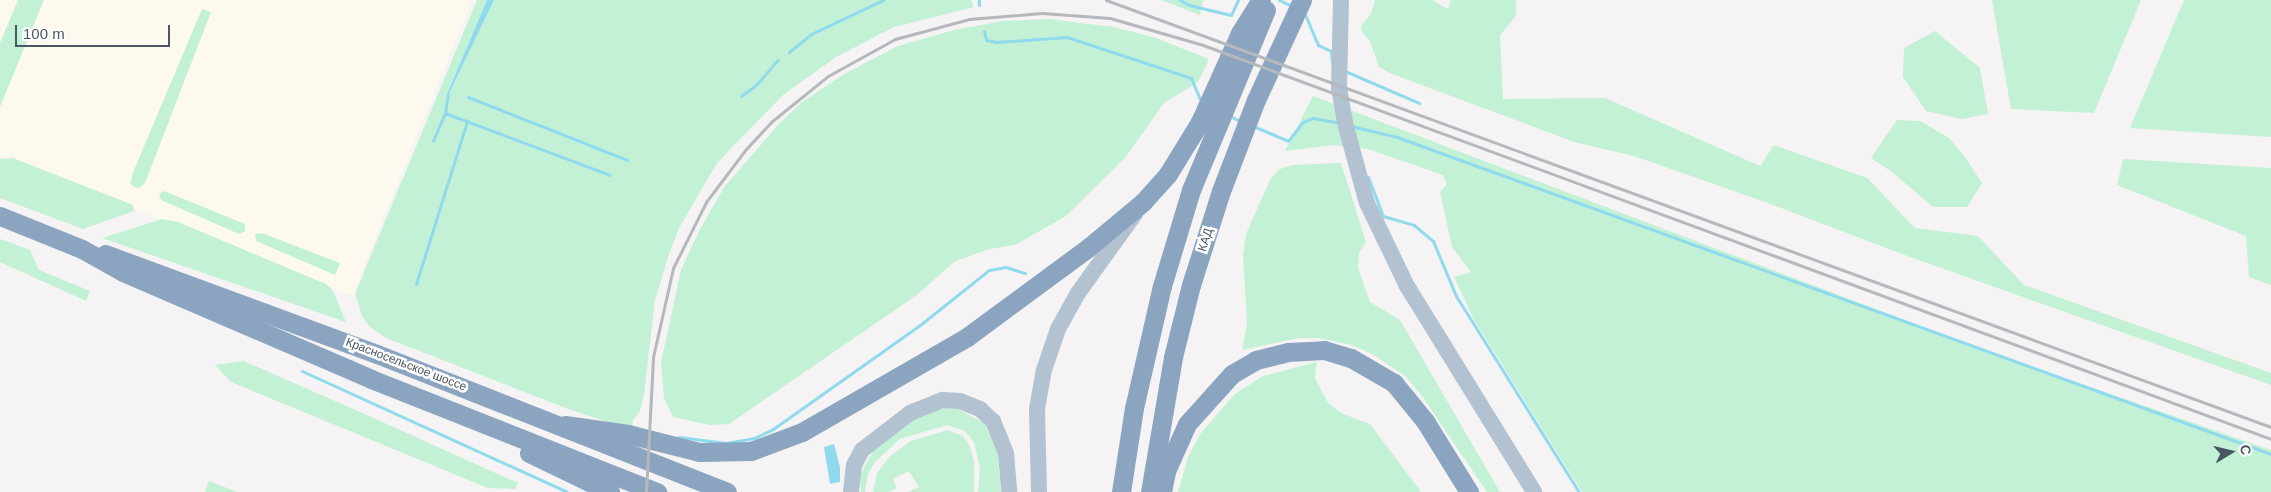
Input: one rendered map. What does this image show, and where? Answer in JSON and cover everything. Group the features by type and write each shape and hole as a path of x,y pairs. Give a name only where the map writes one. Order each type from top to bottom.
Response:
{"highway":[{"path":"565,425 628,434 699,452 751,451 774,445 830,418 1004,312 1143,202 1186,149 1240,34 1261,0"},
{"path":"1122,492 1134,408 1165,278 1192,190 1270,0"},
{"name":"КАД","path":"1150,492 1173,357 1191,285 1221,192 1256,100 1302,0"},
{"name":"Красносельское шоссе","path":"0,216 82,249 123,272 372,379 657,492"},
{"name":"Красносельское шоссе","path":"82,249 126,260 565,425 727,492"},
{"path":"1162,492 1166,471 1187,424 1232,374 1256,360 1288,352 1324,350 1351,358 1394,383 1425,421 1469,492"},
{"path":"372,379 610,492"}],"main road":[{"path":"1341,0 1339,79 1346,127 1367,203 1395,265 1534,492"},
{"path":"1039,492 1037,409 1044,370 1058,329 1078,293 1143,202"},
{"path":"851,492 854,465 862,450 910,413 926,404 943,400 960,401 980,408 993,420 1006,454 1009,492"}],"shaded area":[{"path":"0,0 472,0 352,296 0,156"}],"green space":[{"path":"18,0 44,0 0,107 0,43"},
{"path":"477,0 487,0 446,95 447,98 494,0 971,0 974,7 894,27 836,57 783,95 717,163 679,228 669,254 655,300 644,394 640,411 633,420 632,430 568,409 386,338 370,327 362,316 355,294"},
{"path":"1161,0 1203,0 1200,15"},
{"path":"1375,0 1432,0 1448,9 1451,0 1516,0 1516,16 1500,35 1503,99 1605,98 1760,166 1774,145 1867,178 1915,228 1978,236 2024,285 2271,373 2271,385 1899,253 1768,203 1634,156 1574,142 1392,74 1379,67 1370,41 1362,32 1361,26 1371,14"},
{"path":"1992,0 2141,0 2094,113 2011,109"},
{"path":"2184,0 2271,0 2271,137 2130,128"},
{"path":"202,9 211,12 145,183 139,188 134,187 130,183 134,170"},
{"path":"1048,19 1114,27 1156,38 1209,59 1198,82 1164,103 1125,158 1066,216 1015,245 989,249 954,262 917,295 729,424 709,425 673,417 664,398 661,362 681,270 699,231 725,186 780,123 802,102 846,73 898,46 954,30 1003,21"},
{"path":"1935,31 1980,68 1988,114 1962,119 1926,111 1903,77 1904,48"},
{"path":"1313,96 1976,347 2271,450 2271,492 1582,492 1474,320 1454,277 1471,272 1452,247 1440,192 1447,184 1443,175 1368,149 1334,145 1285,151"},
{"path":"1897,120 1920,121 1949,138 1965,157 1982,183 1967,207 1933,207 1892,172 1871,158"},
{"path":"13,158 133,205 134,211 83,229 0,198 0,159"},
{"path":"2123,159 2271,168 2271,285 2249,277 2246,236 2117,185"},
{"path":"1341,163 1366,242 1359,253 1358,268 1370,302 1400,320 1500,492 1487,492 1422,396 1405,376 1374,355 1352,345 1318,338 1299,338 1242,350 1247,323 1243,255 1246,234 1271,178 1280,169 1292,165"},
{"path":"164,191 245,224 245,231 239,234 161,200 159,194"},
{"path":"162,219 178,222 326,284 333,291 346,322 102,238"},
{"path":"262,233 340,263 335,275 256,241 255,234"},
{"path":"0,239 30,250 39,270 90,291 86,301 0,262"},
{"path":"244,361 518,483 515,489 488,488 231,382 215,365"},
{"path":"1317,362 1315,378 1328,403 1341,413 1370,424 1421,492 1178,492 1188,457 1201,433 1235,394 1263,376"},
{"path":"934,408 956,408 984,423 997,450 1001,492 978,492 980,468 974,442 965,431 947,425 900,439 874,463 868,474 865,492 861,492 860,475 877,444 897,428"},
{"path":"947,430 963,436 970,446 974,461 974,492 908,492 919,487 909,471 893,479 897,488 888,492 873,492 877,473 889,457 911,441"},
{"path":"209,481 237,492 205,492"}],"water":[{"path":"487,0 494,0 447,98 446,96"},
{"path":"834,444 840,467 840,482 830,484 824,447"}],"waterway":[{"path":"789,52 811,34 883,0"},
{"path":"979,0 979,5"},
{"path":"1180,0 1189,5 1231,15 1238,0"},
{"path":"1279,0 1292,6"},
{"path":"1304,12 1318,45 1331,51 1332,63"},
{"path":"984,31 986,40 997,42 1067,37 1191,78 1201,101"},
{"path":"741,96 756,85 778,60"},
{"path":"1345,71 1419,103"},
{"path":"445,113 448,94"},
{"path":"468,97 627,160"},
{"path":"433,141 445,113 610,175"},
{"path":"1228,115 1240,121"},
{"path":"1253,126 1288,141 1303,122 1313,118 1340,123"},
{"path":"416,284 467,121"},
{"path":"1351,126 1397,137 2271,454"},
{"path":"1368,177 1383,216 1414,225 1433,241 1456,296 1579,492"},
{"path":"679,437 726,443 754,438 773,429 920,325 989,270 1006,267 1025,273"},
{"path":"302,371 567,492"}],"railway":[{"path":"1106,0 2271,427"},
{"path":"646,492 653,357 673,268 706,202 746,149 771,122 828,76 895,39 969,19 1042,13 1110,18 1203,45 2271,439"}]}
